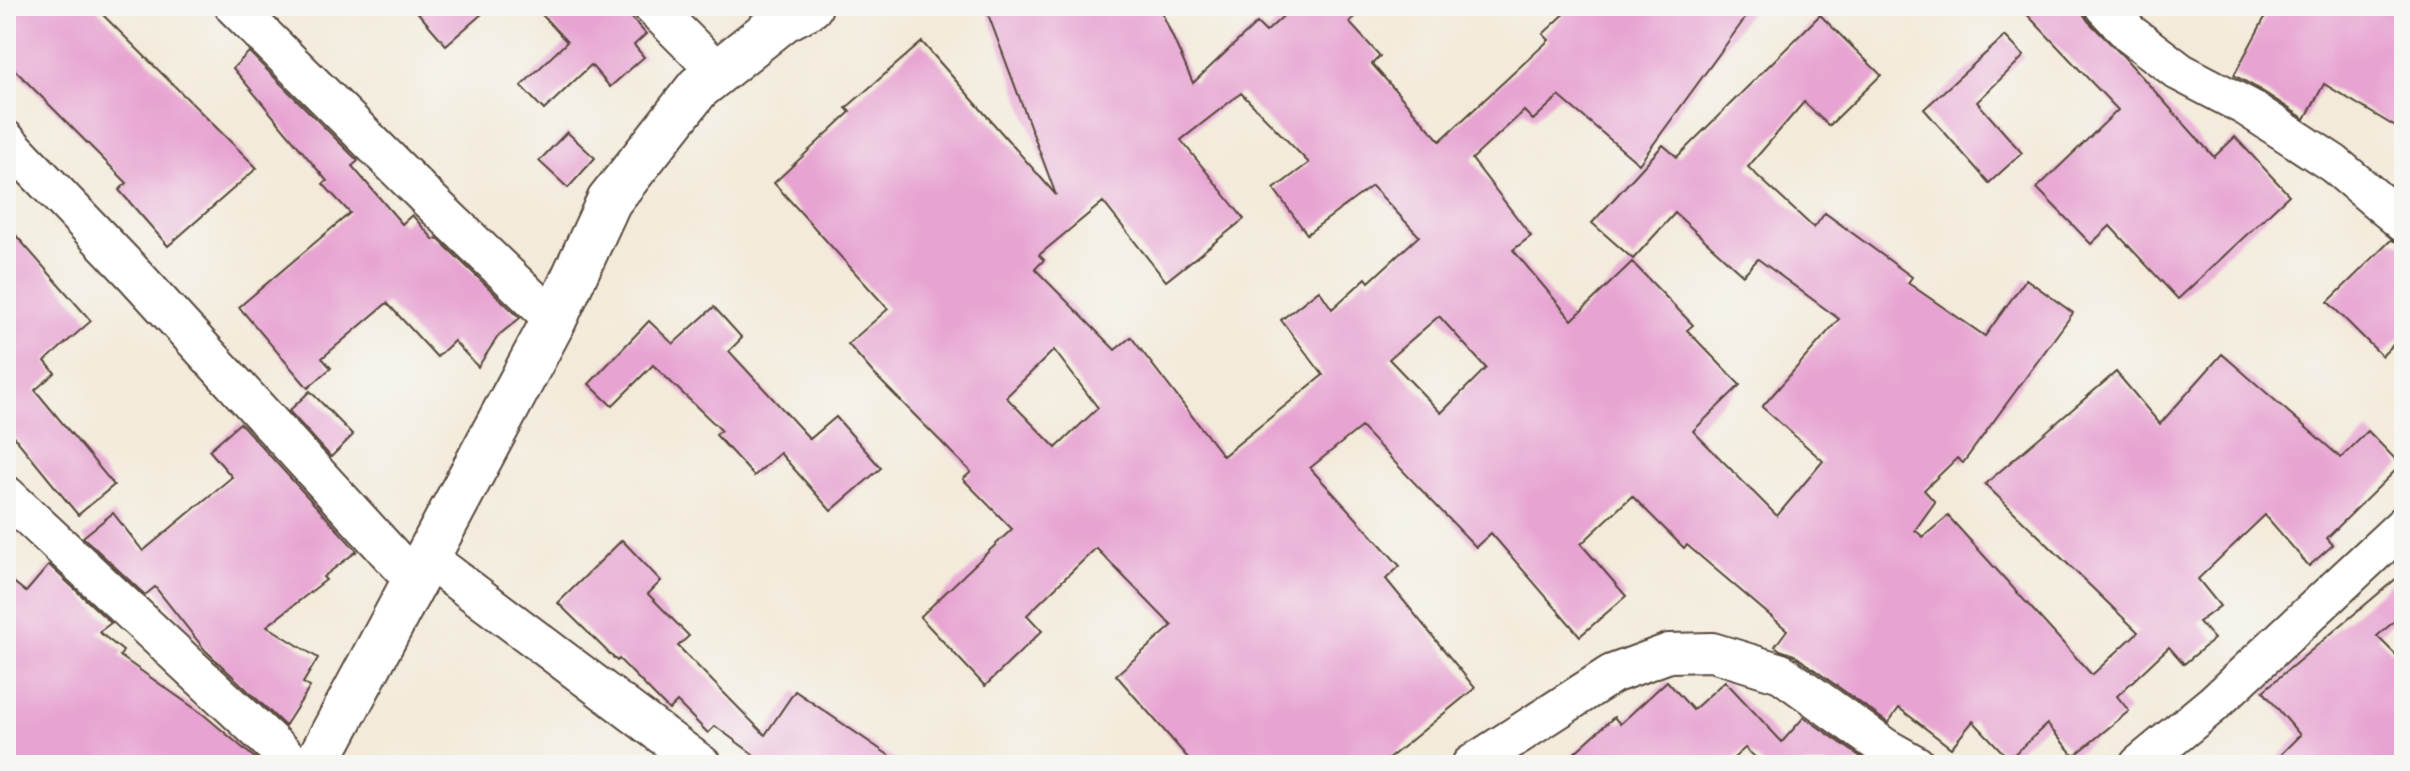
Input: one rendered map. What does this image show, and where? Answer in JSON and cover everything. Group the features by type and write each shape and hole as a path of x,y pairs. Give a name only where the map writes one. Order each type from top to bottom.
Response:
{"main road":[{"path":"316,765 554,320 609,201 698,88 783,20 810,6"}],"street":[{"path":"234,6 554,320"},
{"path":"652,6 717,71"},
{"path":"2104,6 2130,34 2180,72 2247,107 2334,164 2404,223"},
{"path":"6,140 420,568 702,765"},
{"path":"6,495 295,765"},
{"path":"2139,765 2213,704 2404,525"},
{"path":"1471,765 1612,674 1669,653 1712,652 1781,673 1884,747 1916,765"}],"building":[{"path":"6,6 94,6 257,168 168,246 119,190 127,183 6,61"},
{"path":"412,6 491,6 446,45"},
{"path":"534,6 621,6 646,34 634,45 644,57 610,87 591,65 544,110 521,86 567,42"},
{"path":"985,6 1159,6 1193,83 1257,23 1266,32 1294,6 1365,6 1349,22 1380,56 1372,64 1440,141 1549,40 1543,34 1573,6 1754,6 1639,164 1559,96 1533,120 1524,111 1472,159 1531,236 1513,250 1572,320 1632,262 1693,325 1687,330 1740,385 1693,431 1777,516 1823,461 1762,407 1839,319 1758,259 1743,275 1675,213 1633,259 1592,223 1663,145 1677,157 1820,15 1881,75 1829,126 1804,102 1748,167 1814,228 1825,213 1912,277 1908,283 1985,336 2026,279 2073,313 1963,463 1957,458 1924,490 1935,502 1915,530 1923,537 1948,516 2092,675 2138,632 1985,484 2116,372 2160,424 2222,354 2341,458 2368,431 2401,465 2327,538 2333,545 2309,566 2265,515 2198,579 2220,606 2199,622 2214,639 2184,664 2169,647 2117,696 2129,711 2074,756 2047,724 2009,759 1973,721 1951,748 1899,708 1888,723 1794,655 1780,650 1775,646 1787,630 1687,545 1684,548 1632,496 1581,544 1626,596 1580,636 1491,533 1476,547 1361,427 1310,468 1400,566 1386,579 1475,688 1381,765 1194,765 1116,675 1172,626 1096,548 1027,615 1042,631 985,686 920,617 1012,529 963,479 971,472 848,344 888,309 774,183 850,112 846,108 922,42 1056,195","holes":["1241,93 1309,163 1274,189 1307,234 1372,186 1419,236 1369,282 1366,278 1332,309 1319,290 1281,320 1323,375 1223,456 1131,337 1115,350 1035,269 1044,260 1039,255 1103,202 1166,281 1244,219 1181,140","1439,316 1486,368 1441,413 1389,359","1054,350 1098,408 1056,448 1006,397"]},
{"path":"2019,6 2078,6 2088,21 2214,157 2235,137 2289,195 2178,299 2110,226 2091,244 2037,188 2118,110"},
{"path":"2271,6 2404,6 2404,132 2324,84 2305,119 2234,75"},
{"path":"2005,36 2024,56 1977,102 2022,153 1989,183 1924,109"},
{"path":"249,52 358,161 352,166 402,224 412,215 434,240 437,238 520,318 499,335 478,367 454,341 437,357 387,303 322,358 331,368 308,388 239,307 350,213 323,184 327,181 233,68"},
{"path":"567,132 595,158 568,188 539,161"},
{"path":"6,224 91,321 45,361 55,373 35,390 114,485 78,515 6,427"},
{"path":"2391,240 2404,244 2404,334 2382,356 2328,302"},
{"path":"714,307 742,338 729,351 810,439 836,417 881,468 831,511 780,453 754,476 716,435 721,430 653,365 612,406 589,384 649,321 673,344"},
{"path":"310,391 353,435 331,457 289,411"},
{"path":"240,423 357,551 323,577 326,580 267,626 318,658 303,683 310,687 285,726 205,650 155,587 145,595 83,537 113,513 143,551 232,477 209,450"},
{"path":"622,540 661,581 648,594 689,636 678,646 765,735 795,691 903,765 745,765 753,754 715,726 708,733 677,702 669,710 558,603"},
{"path":"49,565 111,623 99,632 123,651 120,656 204,715 263,765 6,765 6,576 26,592"},
{"path":"2404,572 2404,613 2377,636 2404,663 2404,765 2270,765 2300,735 2263,691"},
{"path":"1667,681 1693,710 1725,681 1782,742 1804,717 1862,758 1856,765 1762,765 1745,748 1726,765 1561,765 1614,717 1620,724"}]}
